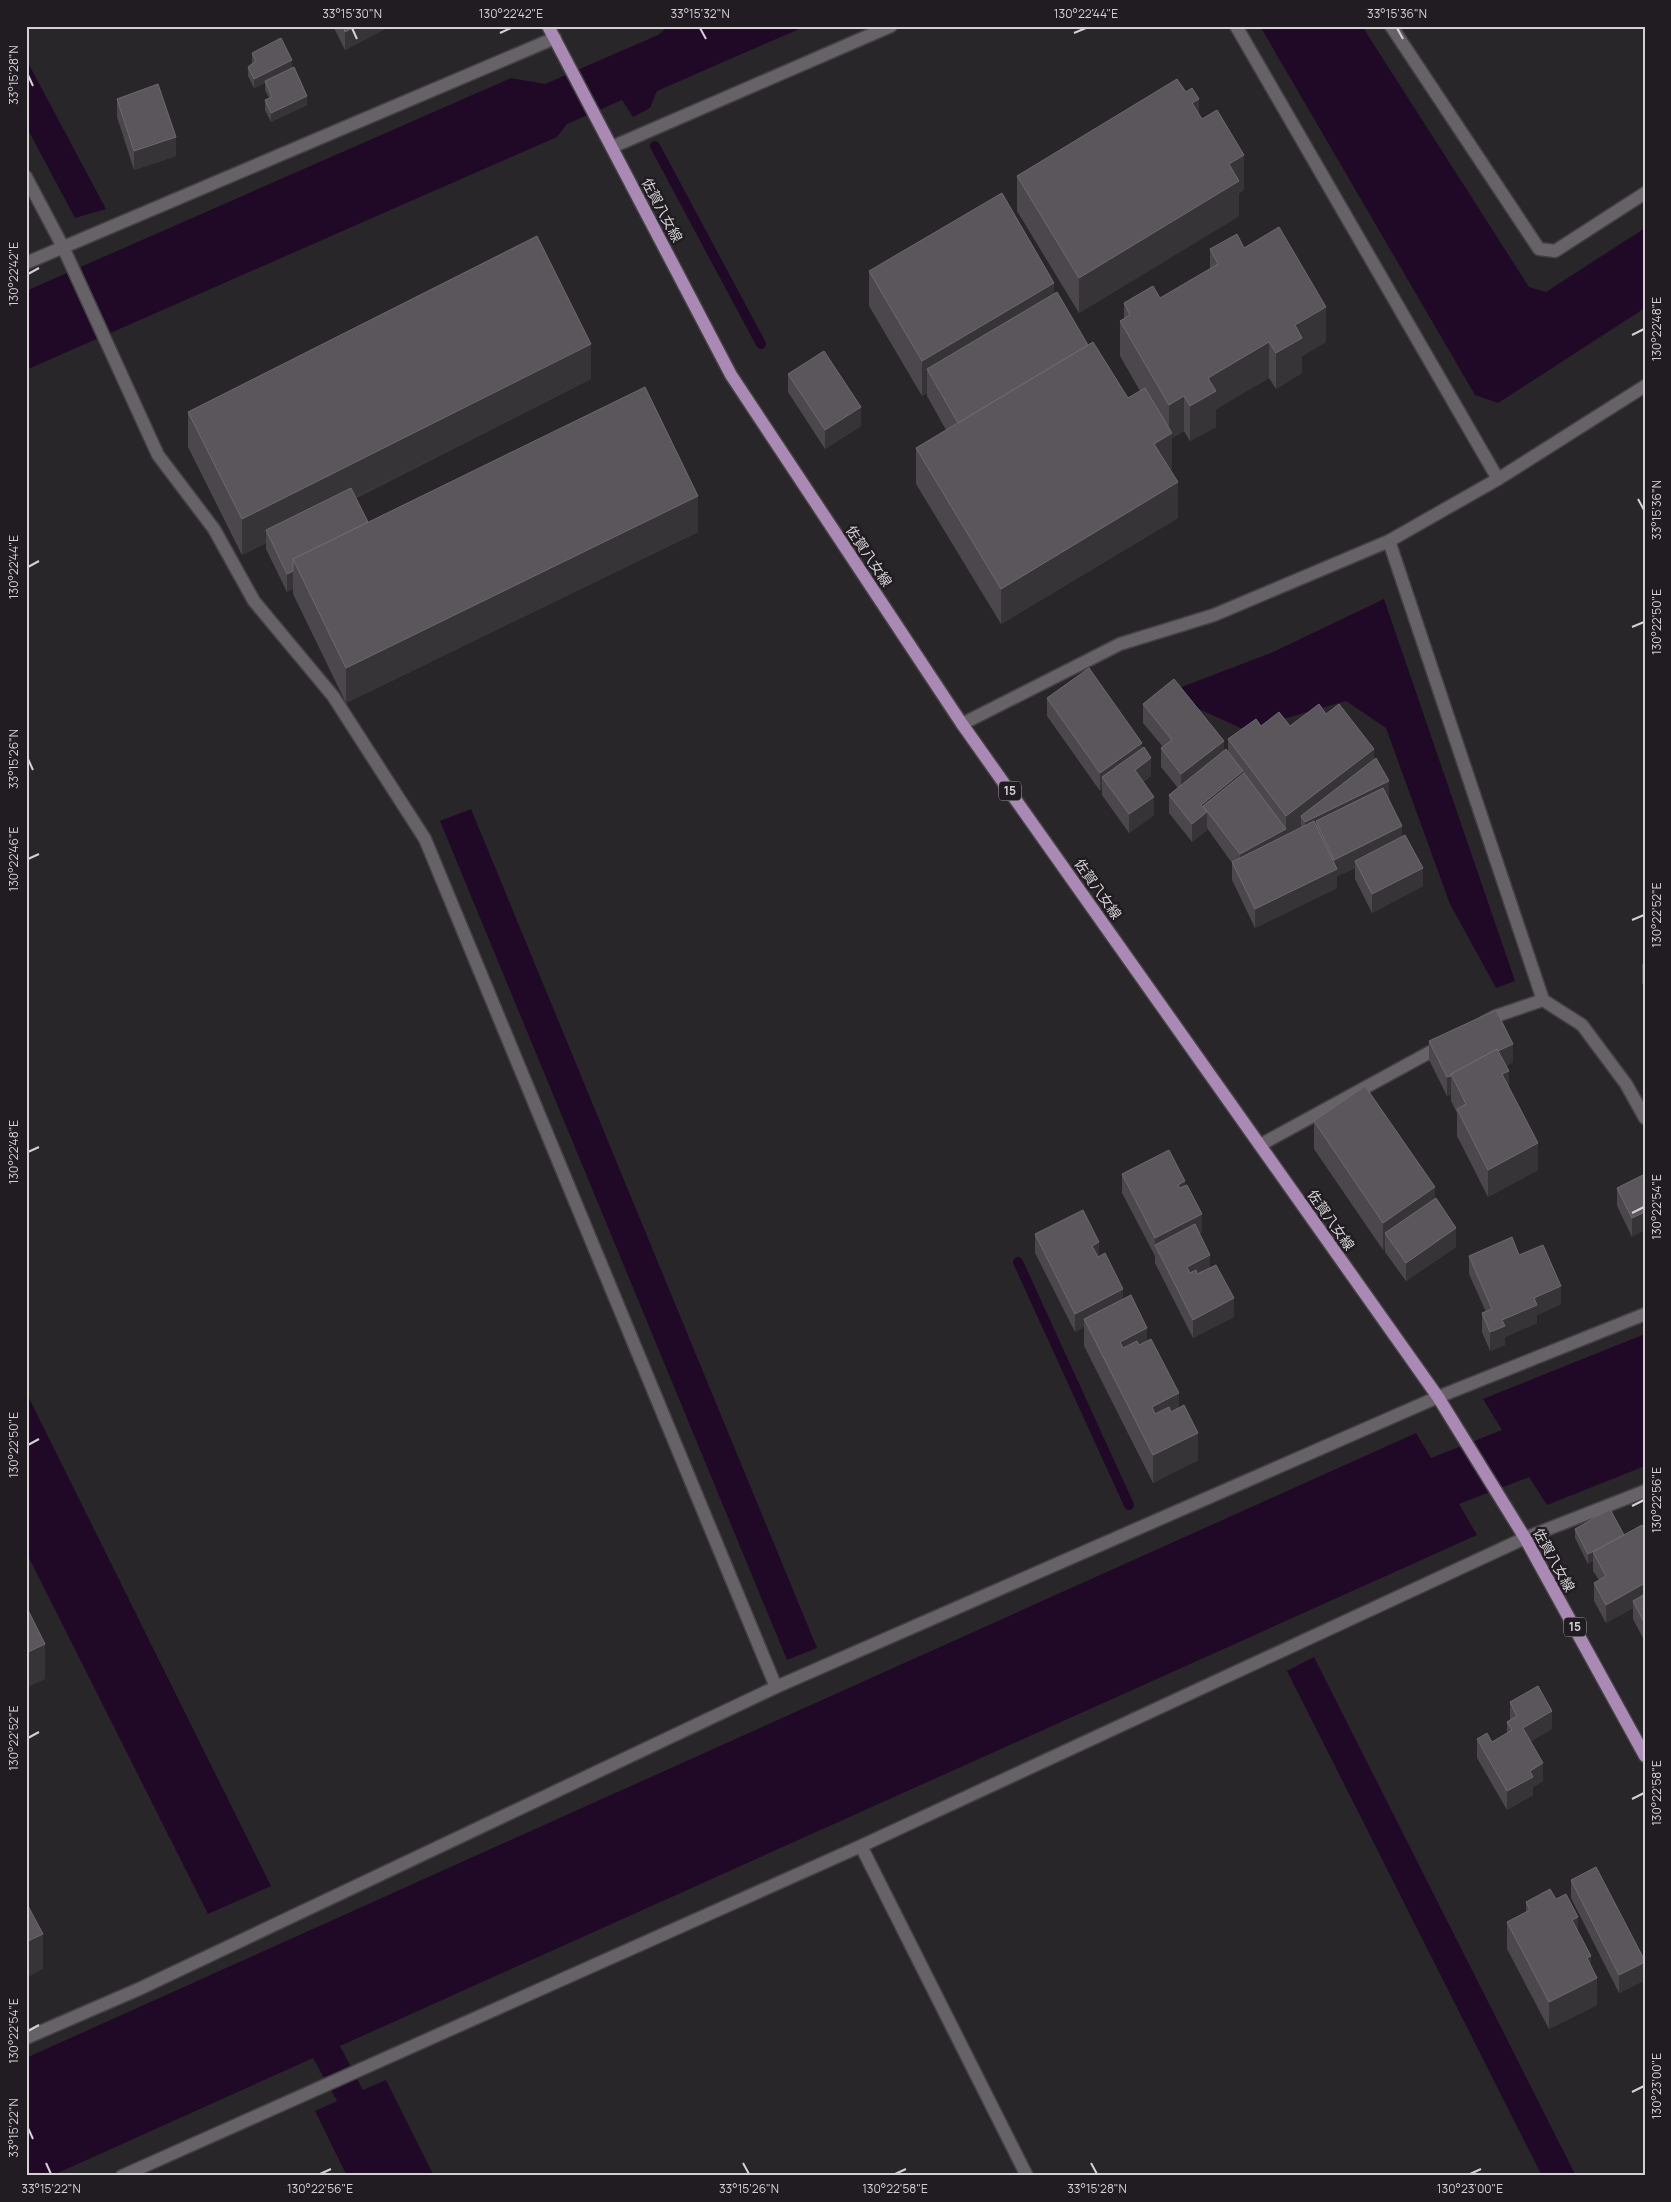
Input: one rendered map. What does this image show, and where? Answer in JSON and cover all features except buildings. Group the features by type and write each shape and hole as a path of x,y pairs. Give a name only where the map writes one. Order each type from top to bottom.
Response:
{"main road":[{"name":"佐賀八女線","path":"548,26 731,375 962,724 1438,1397 1525,1538 1645,1756"}],"street":[{"path":"612,147 891,26"},
{"path":"1236,26 1498,479"},
{"path":"1391,26 1538,249 1554,251 1645,193"},
{"path":"26,263 555,38"},
{"path":"26,178 63,247 158,455 214,529 254,601 334,696 426,839 776,1687"},
{"path":"962,724 1120,644 1214,615 1389,541 1498,479 1645,386"},
{"path":"1389,541 1543,1000 1582,1024 1626,1084 1645,1118"},
{"path":"1470,1030 1496,1016 1543,1000"},
{"path":"1260,1145 1452,1040"},
{"path":"26,2038 139,1990 776,1687 1438,1397 1645,1314"},
{"path":"122,2176 861,1846 1525,1538 1645,1491"},
{"path":"861,1846 1027,2176"}],"shaded area":[{"path":"669,26 806,26 657,91 650,108 633,117 622,100 567,124 557,137 26,370 26,291 511,78 545,84 658,35"},
{"path":"1260,26 1362,26 1529,287 1546,292 1645,228 1645,308 1498,403 1475,395"},
{"path":"26,59 106,209 75,218 26,126"},
{"path":"1384,599 1515,981 1496,988 1450,904 1386,728 1346,701 1245,730 1199,709 1179,688 1273,652"},
{"path":"471,809 817,1648 787,1660 440,821"},
{"path":"1645,1334 1645,1466 1547,1505 1529,1477 1459,1504 1477,1535 340,2046 363,2090 386,2080 434,2176 347,2176 315,2111 337,2101 313,2058 51,2176 26,2176 26,2058 1416,1433 1431,1458 1502,1430 1483,1399"},
{"path":"26,1392 271,1886 208,1914 26,1552"},
{"path":"1314,1657 1576,2176 1542,2176 1287,1671"}],"waterway":[{"path":"655,146 761,344"},
{"path":"1018,1262 1129,1505"}]}
